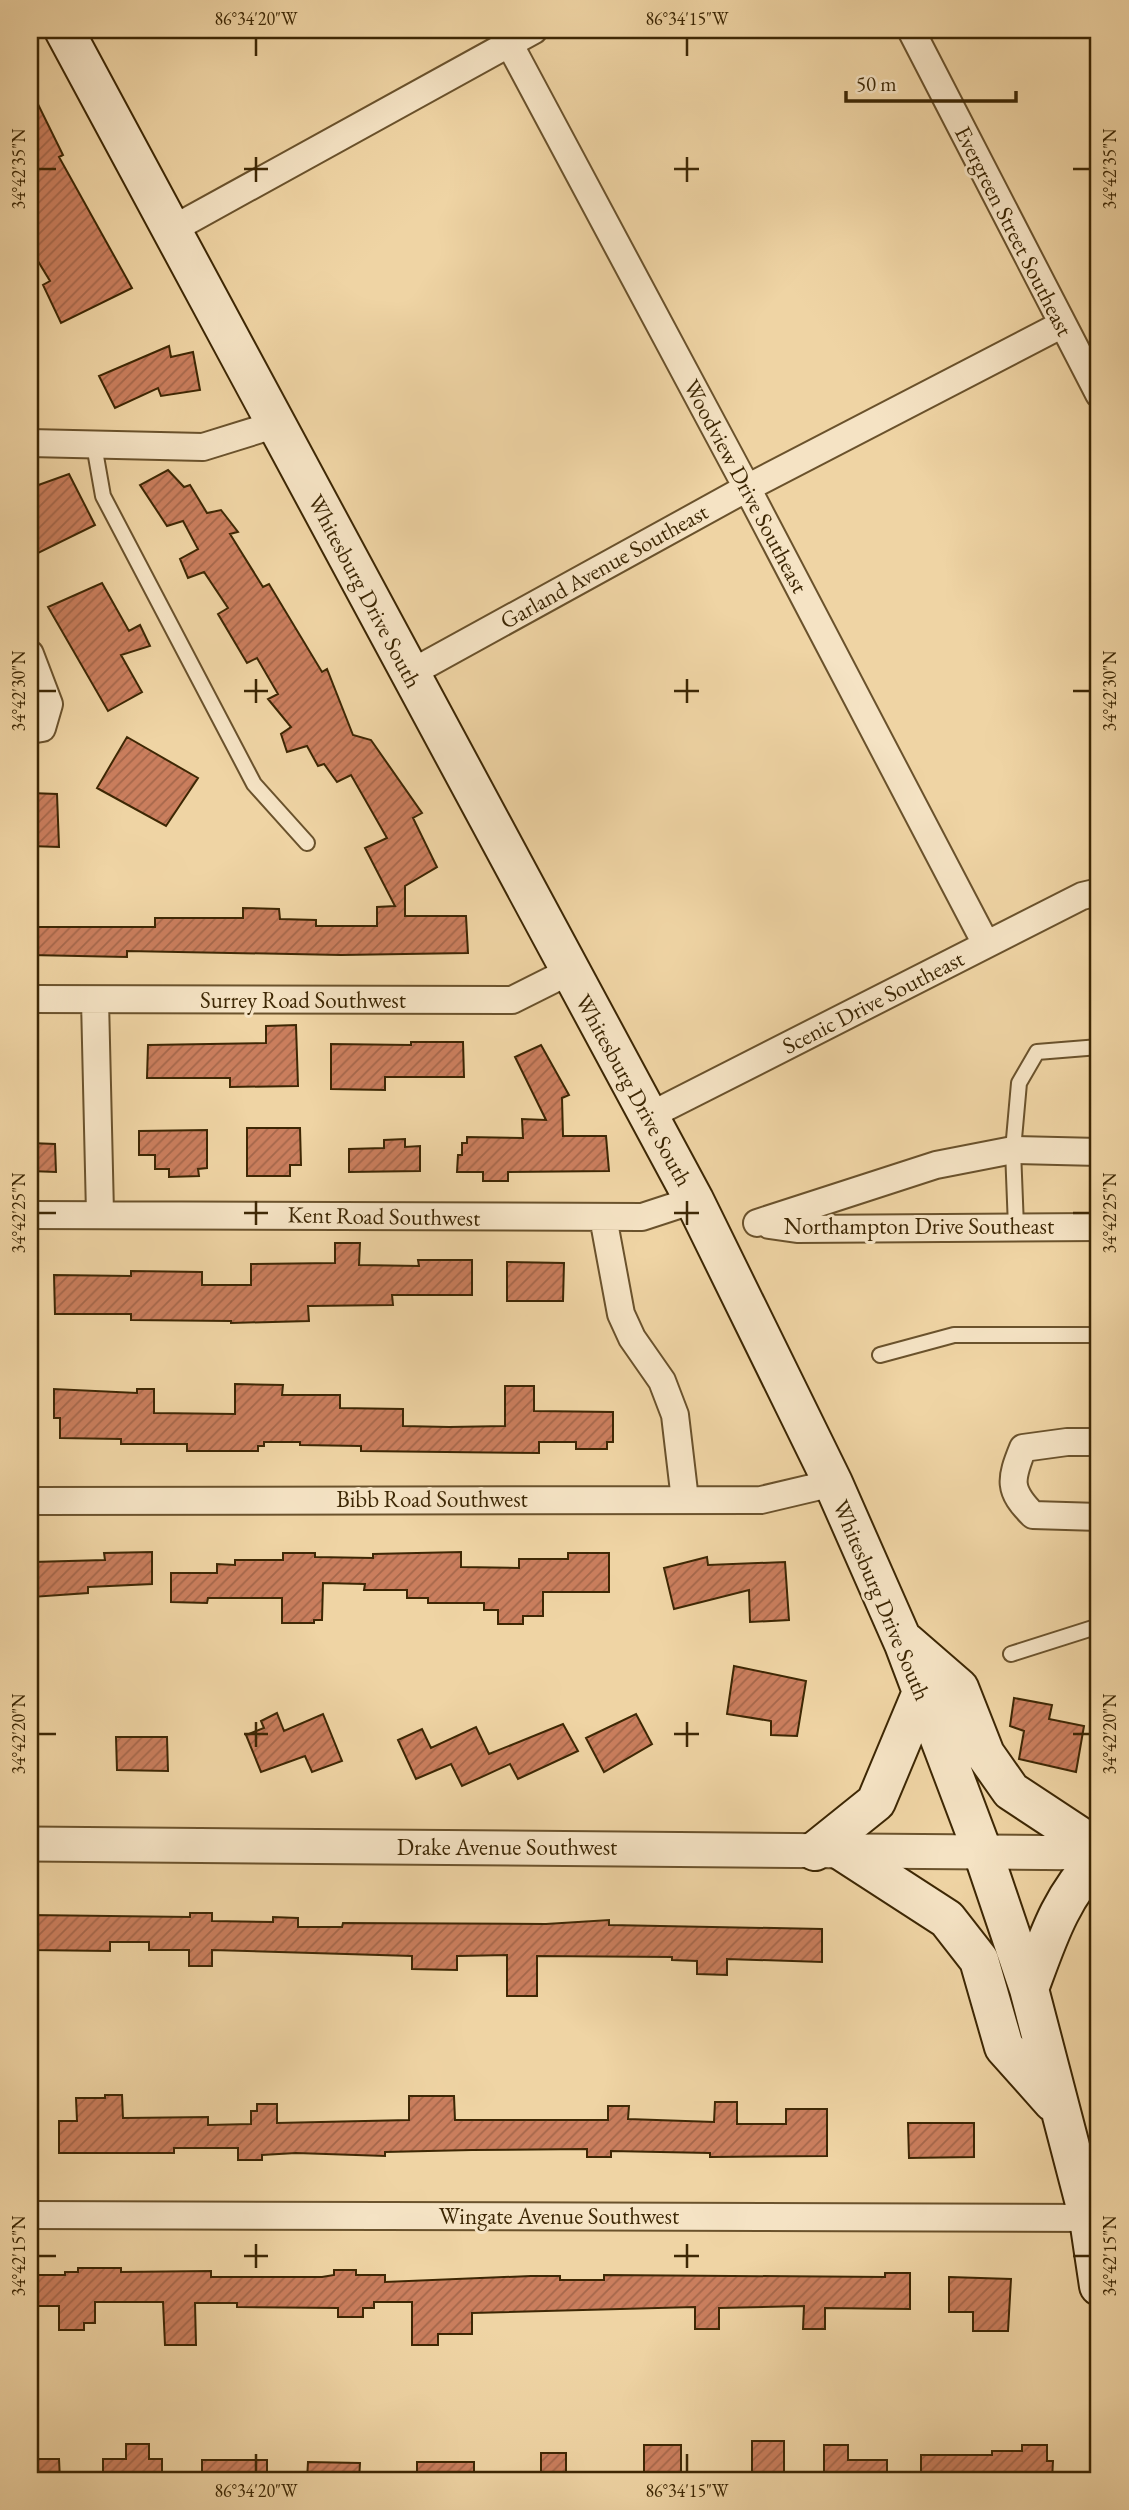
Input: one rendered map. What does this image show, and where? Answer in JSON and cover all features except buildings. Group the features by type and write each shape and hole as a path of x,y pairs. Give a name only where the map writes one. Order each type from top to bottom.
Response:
{"main road":[{"name":"Whitesburg Drive South","path":"64,30 694,1200 832,1483 901,1637 983,1853 1028,1989 1057,2108 1094,2218 1099,2286"},
{"path":"901,1637 959,1688 985,1754 1012,1791 1099,1853 1078,1879 1057,1913 1028,1989"},
{"path":"922,1692 876,1802 828,1851 947,1919 979,1960 1004,2047 1057,2108"}],"street":[{"path":"173,229 505,36 534,30"},
{"name":"Evergreen Street Southeast","path":"911,30 1099,394"},
{"name":"Woodview Drive Southeast","path":"505,36 747,488 986,944"},
{"name":"Garland Avenue Southeast","path":"409,674 747,488 1061,325"},
{"path":"30,443 203,447 277,424"},
{"path":"30,654 49,704 42,728 30,730"},
{"name":"Scenic Drive Southeast","path":"649,1116 1082,896 1099,892"},
{"name":"Surrey Road Southwest","path":"30,999 512,1000 570,971"},
{"path":"94,1000 100,1213"},
{"name":"Northampton Drive Southeast","path":"1099,1152 1013,1150 936,1165 757,1223 797,1229 1099,1227"},
{"name":"Kent Road Southwest","path":"30,1215 100,1213 642,1217 694,1200"},
{"path":"603,1217 621,1314 632,1338 662,1381 675,1415 681,1443 685,1500"},
{"path":"1099,1442 1023,1448 1012,1474 1015,1498 1033,1515 1099,1517"},
{"name":"Bibb Road Southwest","path":"30,1501 761,1500 832,1483"},
{"name":"Drake Avenue Southwest","path":"30,1844 1099,1853"},
{"name":"Wingate Avenue Southwest","path":"30,2215 1094,2218"}],"lane":[{"path":"94,445 103,496 254,784 307,843"},
{"path":"1016,1227 1013,1150 1019,1083 1037,1052 1099,1047"},
{"path":"880,1355 954,1335 1099,1335"},
{"path":"1012,1654 1099,1626"}]}
